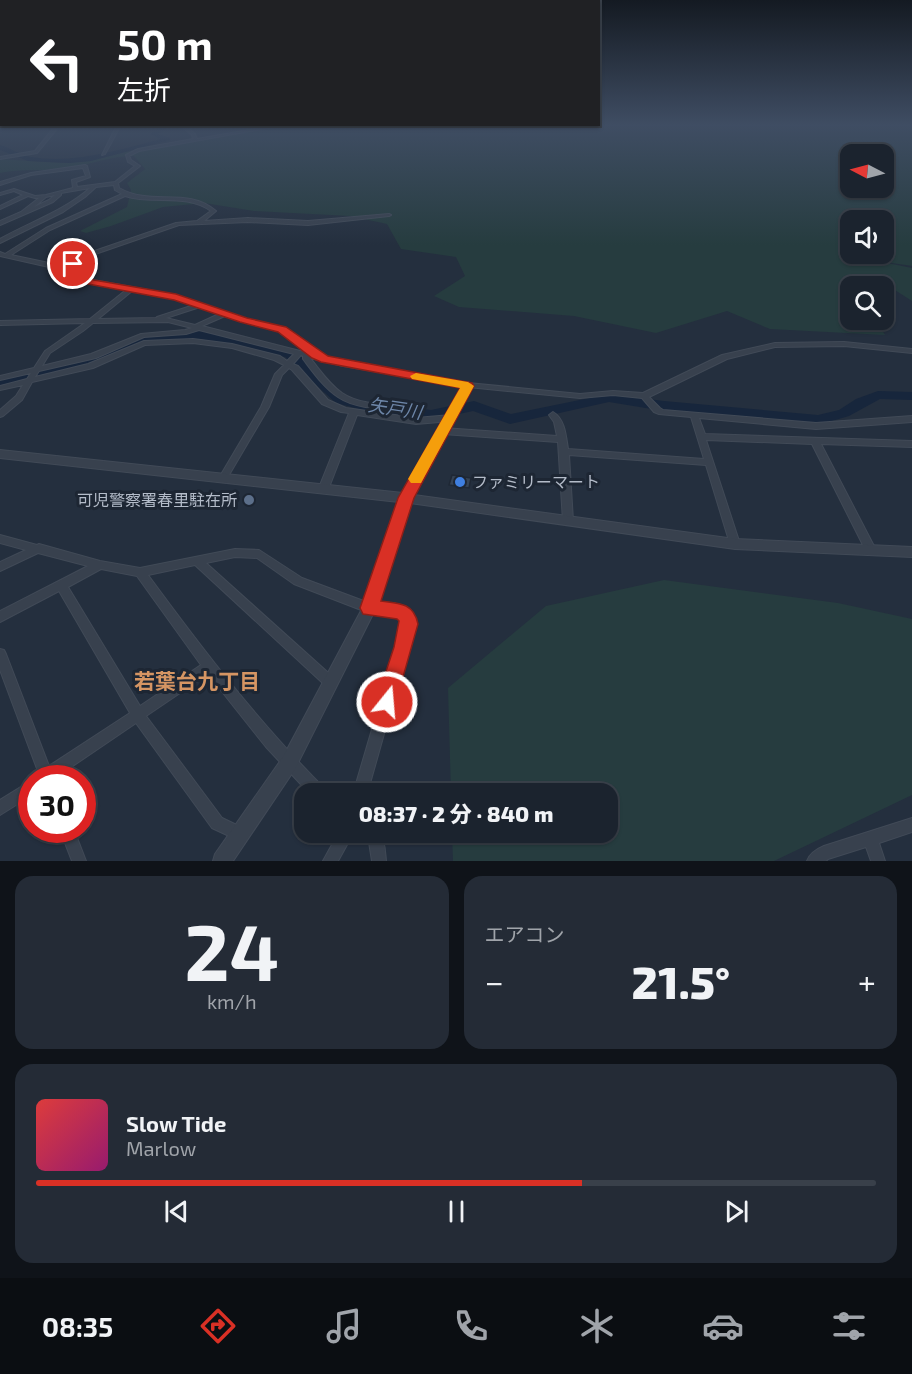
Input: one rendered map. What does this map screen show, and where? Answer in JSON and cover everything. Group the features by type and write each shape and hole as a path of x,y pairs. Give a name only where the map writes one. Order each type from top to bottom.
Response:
{"street":[{"path":"1,193 14,190 26,195 46,196 75,188 116,183 137,165"},
{"path":"0,184 39,171 51,173 85,166 88,177 74,181 75,188"},
{"path":"116,183 117,189 125,194 143,198 195,201 214,211 196,224"},
{"path":"0,241 84,199 94,186"},
{"path":"0,223 51,201 62,192"},
{"path":"3,255 62,222 125,194"},
{"path":"0,207 26,195"},
{"path":"22,213 46,196"},
{"path":"93,203 100,205"},
{"path":"22,213 62,222"},
{"path":"73,264 79,258 170,226 248,220 308,223 389,215"},
{"path":"3,255 49,265 73,264 79,268 84,279 130,290 176,297 225,314 282,329 312,355"},
{"path":"0,414 18,398 47,352 91,322 130,290"},
{"path":"0,322 91,322 158,318 202,305"},
{"path":"0,378 93,356 132,337 150,333 186,332 225,314"},
{"path":"158,318 343,364 468,386 552,395 580,396 613,393 644,396 724,357 775,345 835,344 912,351"},
{"path":"193,341 198,328"},
{"path":"0,388 90,366 144,343 193,341 232,345 272,356 300,374 325,402 354,412 416,421 451,418"},
{"path":"223,478 265,408 279,374 299,353"},
{"path":"312,355 306,357 340,395 352,400 412,409"},
{"path":"222,861 289,763 369,608 406,498 468,386"},
{"path":"644,396 657,410 816,426 912,419"},
{"path":"323,490 354,412"},
{"path":"694,414 735,544"},
{"path":"553,415 558,421 564,452 568,521"},
{"path":"443,431 562,439"},
{"path":"701,437 912,444"},
{"path":"815,441 871,550"},
{"path":"564,452 709,462"},
{"path":"0,454 406,498 735,544 912,552"},
{"path":"0,539 100,565 140,572 235,553 259,554 298,581 369,608 401,611 408,618 409,624 363,783"},
{"path":"0,567 39,548"},
{"path":"198,562 330,682"},
{"path":"0,617 100,565"},
{"path":"140,572 208,667 289,763 309,783"},
{"path":"61,585 138,715 217,823 241,834"},
{"path":"0,654 40,765"},
{"path":"64,765 208,667"},
{"path":"0,808 18,796"},
{"path":"814,861 824,853 912,825"},
{"path":"870,838 878,861"},
{"path":"71,843 79,861"},
{"path":"330,861 341,843"},
{"path":"377,843 379,861"}],"green space":[{"path":"0,165 82,165 61,169 0,173"},
{"path":"142,165 840,165 840,198 894,198 894,165 912,165 912,266 894,263 894,210 840,210 840,264 892,264 912,268 912,301 894,289 894,276 840,276 840,330 882,330 885,335 770,329 727,311 656,333 574,316 459,307 434,296 465,276 456,257 401,249 387,224 350,216 254,211 204,203 163,207 111,226 86,233 80,231 127,207 131,190 127,183 145,169"},
{"path":"664,580 838,603 912,619 912,795 774,861 453,861 452,843 618,843 618,783 451,783 448,688 546,606"}],"building":[{"name":"ファミリーマート","path":"452,475 471,478 469,488 449,485"}],"waterway":[{"name":"矢戸川","path":"0,381 17,380 102,358 137,340 201,335 257,345 290,354 341,400 374,408 431,415 474,406 510,419 609,398 664,406 818,420 844,413 878,395 912,396"}],"slow traffic":[{"path":"416,376 468,386 416,479"}],"place":[{"name":"ファミリーマート","path":"460,482"},
{"name":"可児警察署春里駐在所","path":"249,500"}],"district":[{"name":"若葉台九丁目","path":"197,682"}],"route":[{"path":"73,264 79,268 84,279 92,282 152,295 176,297 244,320 282,329 312,350 316,356 325,359 468,386 410,489 369,608 401,611 408,618 409,624 387,702"}]}
